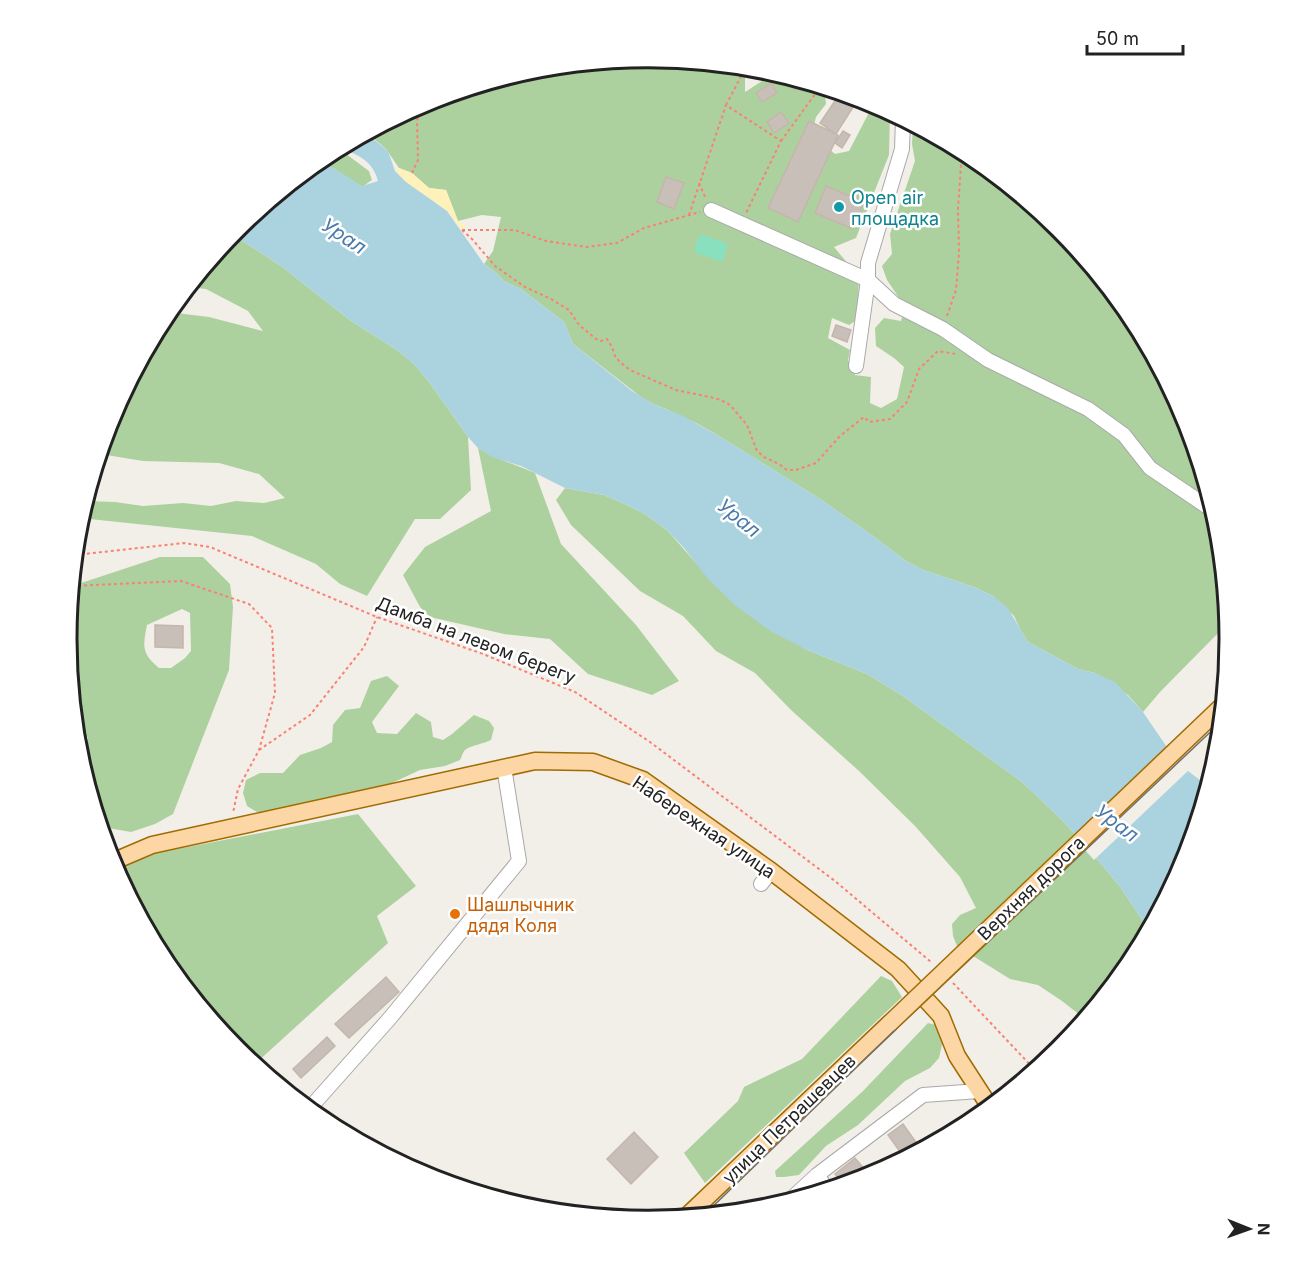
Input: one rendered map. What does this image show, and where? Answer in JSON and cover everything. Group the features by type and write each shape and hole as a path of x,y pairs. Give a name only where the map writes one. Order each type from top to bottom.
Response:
{"main road":[{"name":"Верхняя дорога","path":"890,1023 1215,714"},
{"name":"Набережная улица","path":"121,858 152,845 504,767 535,761 593,762 643,780 766,878 898,969 941,1016 957,1056 985,1100"},
{"name":"улица Петрашевцев","path":"696,1207 890,1023"}],"street":[{"path":"856,366 868,280 868,263 902,149 903,127"},
{"path":"711,210 868,280 894,304 944,329 988,360 1088,409 1124,435 1150,468 1203,504"},
{"path":"315,1102 390,1018 519,861 504,767"},
{"path":"802,1188 816,1175 923,1095 979,1090"},
{"path":"816,1175 822,1182"}],"path":[{"path":"688,214 726,105 742,75"},
{"path":"741,223 781,141 816,93"},
{"path":"726,105 781,141"},
{"path":"412,172 418,160 418,116"},
{"path":"944,329 957,290 961,161"},
{"path":"699,183 711,210 688,214 644,228 617,243 586,247 546,241 515,230 462,230 495,266 525,287 569,310 579,326 596,339 607,339 615,356 630,370 676,390 721,400 730,405 747,425 757,451 787,470 796,470 816,463 840,436 864,417 869,422 890,419 907,402 919,369 938,351 958,355"},
{"name":"Дамба на левом берегу","path":"84,554 184,543 210,547 377,617 483,654 575,692 650,742 826,874 934,964"},
{"path":"80,586 181,580 249,604 272,628 275,693 259,750 237,789 231,828"},
{"path":"259,750 310,715 364,647 377,617"},
{"path":"964,994 1029,1064"}],"green space":[{"path":"611,69 686,69 723,72 746,76 745,92 765,79 825,96 826,104 816,117 812,133 835,154 849,151 869,112 890,121 889,155 856,238 834,247 859,277 857,320 849,325 832,318 828,338 850,350 848,360 855,375 871,377 870,403 881,408 897,399 904,367 876,346 875,328 884,318 901,321 905,307 887,280 882,266 892,254 890,234 915,161 913,132 934,144 996,185 1052,235 1102,291 1143,353 1176,420 1200,491 1215,564 1220,631 1143,712 1128,695 1095,673 1078,669 1028,642 1014,616 993,596 974,587 923,570 906,561 820,499 719,436 641,397 573,344 564,322 521,289 505,282 484,264 493,251 501,217 482,215 458,221 446,190 429,188 412,173 399,168 386,149 373,138 430,111 465,98 537,78","holes":["826,186 853,229 815,213"]},
{"path":"347,154 369,171 372,180 362,187 329,165"},
{"path":"700,234 728,244 722,262 694,252"},
{"path":"241,240 281,266 351,321 397,350 414,364 468,437 471,490 440,519 415,519 367,596 340,584 316,564 252,536 90,519 94,501 143,506 183,503 211,506 236,501 264,503 285,498 259,474 219,463 143,461 108,455 136,386 179,313 209,317 263,331 248,311 206,289 197,288"},
{"path":"478,448 535,473 561,544 636,625 679,681 652,695 588,674 550,639 504,634 430,617 420,607 403,575 425,547 491,511"},
{"path":"565,488 604,495 645,514 668,531 695,562 805,649 867,674 903,696 1022,782 1063,821 1121,888 1144,922 1102,986 1079,1014 1038,985 1010,979 957,946 952,924 960,915 976,908 960,877 915,826 859,771 791,710 755,673 716,651 683,616 640,591 571,525 556,500"},
{"path":"160,557 203,557 230,584 233,607 229,670 173,814 155,824 131,832 110,828 88,750 88,737 86,736 82,713 77,638 80,583","holes":["182,609 190,613 191,651 171,668 159,668 146,653 147,625"]},
{"path":"387,676 399,686 372,722 377,733 397,734 416,713 431,722 433,737 443,740 474,715 489,721 494,728 491,740 468,748 460,760 445,766 420,770 390,784 274,812 257,812 247,806 243,793 246,780 260,773 283,773 300,755 332,742 333,725 345,710 360,708 371,681"},
{"path":"358,814 416,886 377,916 388,943 262,1058 219,1015 195,986 154,924 136,891 125,866 157,853"},
{"path":"881,976 892,981 902,997 705,1183 684,1153 738,1101 744,1087 802,1059"},
{"path":"928,1023 936,1025 943,1040 939,1058 930,1068 905,1081 858,1125 826,1146 799,1175 776,1177 775,1171 863,1091"}],"sand":[{"path":"399,168 412,173 429,188 446,190 458,221 466,225 462,230 447,211 406,182 395,171"}],"water":[{"name":"Урал","path":"373,139 388,151 395,171 406,182 447,211 484,264 505,282 521,289 564,322 573,344 632,391 655,405 681,415 719,436 820,499 906,561 923,570 974,587 993,596 1007,607 1028,642 1078,669 1095,673 1115,682 1143,712 1173,756 1201,781 1176,857 1144,922 1103,866 1063,821 1022,782 903,696 867,674 805,649 772,632 736,606 708,579 668,531 645,514 604,495 565,488 521,466 492,457 478,448 414,364 397,350 351,321 281,266 241,240 272,209 329,165 362,186 378,181 368,163 350,152"}],"pier":[{"path":"1175,754 1190,769 1094,860 1074,838"}],"building":[{"path":"771,83 777,93 762,102 756,93"},
{"path":"836,99 854,106 836,134 820,123"},
{"path":"781,112 789,123 774,133 767,122"},
{"path":"809,121 838,135 798,222 768,208"},
{"path":"843,131 850,135 842,148 835,143"},
{"path":"666,177 684,183 674,209 657,202"},
{"name":"Open air площадка","path":"826,186 864,202 853,229 815,213"},
{"path":"836,325 851,330 847,342 832,336"},
{"path":"155,625 183,626 183,648 155,647"},
{"path":"386,977 399,992 349,1038 335,1024"},
{"path":"327,1037 335,1046 301,1078 293,1069"},
{"path":"903,1124 916,1143 900,1152 888,1135"},
{"path":"634,1132 658,1157 631,1184 607,1159"},
{"path":"855,1158 863,1168 838,1177 835,1174"}],"tram line":[{"path":"714,1206 896,1029 1212,730"}],"place":[{"name":"Open air площадка","path":"839,207"},
{"name":"Шашлычник дядя Коля","path":"455,914"}]}
